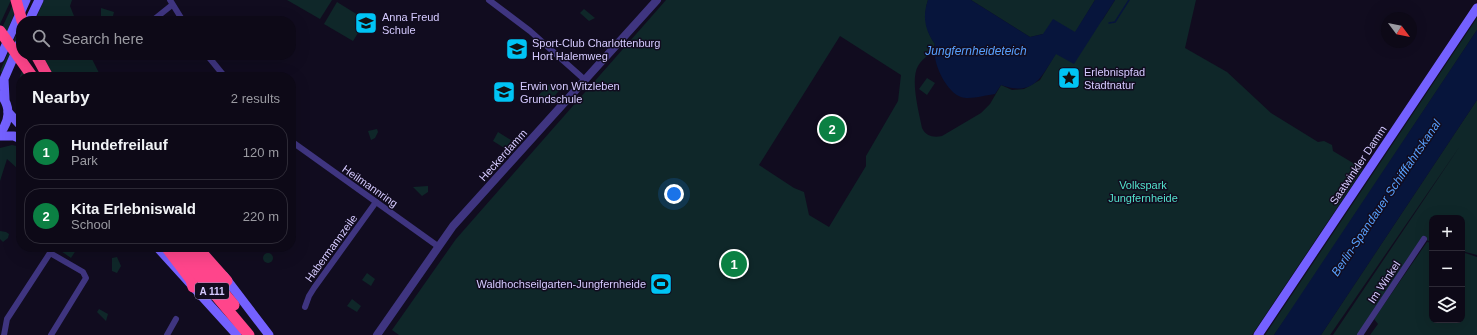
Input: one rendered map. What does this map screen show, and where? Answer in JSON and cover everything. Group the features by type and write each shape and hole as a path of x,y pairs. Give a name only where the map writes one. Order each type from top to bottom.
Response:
{"highway":[{"path":"16,0 21,16"},
{"path":"0,31 16,54"},
{"path":"20,60 29,72"},
{"path":"39,60 45,72"},
{"path":"170,252 191,280 193,287"},
{"name":"A 111","path":"179,252 249,335"},
{"name":"A 111","path":"190,252 258,335"},
{"path":"201,252 227,281"}],"main road":[{"path":"19,16 26,0"},
{"path":"31,16 39,0"},
{"name":"Saatwinkler Damm","path":"1258,335 1477,8"},
{"path":"0,58 16,22"},
{"path":"16,51 4,79 2,96 8,112 16,121"},
{"path":"8,112 6,125 0,134 16,138"},
{"path":"162,252 237,335"},
{"path":"207,252 227,281 270,335"}],"street":[{"path":"488,0 530,30 585,80"},
{"name":"Heckerdamm","path":"377,335 453,226 657,0"},
{"path":"157,16 171,3 179,16"},
{"path":"211,60 221,72"},
{"name":"Heilmannring","path":"296,145 439,246"},
{"name":"Habermannzeile","path":"305,307 310,293 376,202"},
{"name":"Im Winkel","path":"1360,335 1424,239"},
{"path":"4,335 7,319 50,253 83,272 86,278 51,335"},
{"path":"167,335 176,319"}],"green space":[{"path":"0,0 11,0 0,24"},
{"path":"44,0 72,0 70,6 74,16 37,16"},
{"path":"287,0 332,0 320,19"},
{"name":"Volkspark Jungfernheide","path":"666,0 928,0 926,6 926,23 929,34 935,44 932,51 918,66 915,79 915,88 922,128 928,135 936,137 942,136 981,113 990,104 1001,85 1012,90 1024,89 1040,80 1056,53 1103,19 1115,0 1196,0 1185,48 1227,72 1271,113 1318,142 1324,141 1332,145 1333,151 1363,169 1252,335 399,335 392,330 456,239","holes":["840,36 901,75 898,101 866,156 866,166 829,227 809,215 804,192 794,188 759,165"]},
{"path":"971,0 1095,0 1075,33 1043,34 1030,37"},
{"path":"337,2 366,20 353,41 324,24"},
{"path":"13,4 15,12 6,34 2,28"},
{"path":"101,8 114,12 113,16 101,16"},
{"path":"584,9 595,18 589,21 580,13"},
{"path":"1477,18 1477,30 1290,312 1274,335 1265,335"},
{"path":"16,35 16,41 2,73 0,71"},
{"path":"44,60 92,60 98,72 51,72"},
{"path":"927,78 935,83 927,95 919,89"},
{"path":"550,83 559,91 546,105 537,97"},
{"path":"1477,100 1477,255 1465,252 1465,215 1429,215 1429,241 1426,240 1363,335 1333,335 1460,146 1330,335 1321,335"},
{"path":"377,129 378,132 375,138 371,140 368,131"},
{"path":"498,132 511,140 506,149 493,141"},
{"path":"12,145 16,146 16,167 7,159 0,181 0,148"},
{"path":"428,186 428,192 422,196 413,187"},
{"path":"0,231 9,234 8,238 3,242 0,239"},
{"path":"1427,242 1429,242 1429,323 1465,323 1465,253 1477,257 1477,335 1370,335 1378,324 1374,319"},
{"path":"62,252 75,252 71,258"},
{"path":"266,253 270,253 273,258 270,263 266,263 263,260 263,256"},
{"path":"117,257 121,266 117,273 112,271 112,258"},
{"path":"367,273 375,279 371,286 362,280"},
{"path":"352,299 361,306 357,312 347,306"},
{"path":"99,309 108,314 106,321 97,312"}],"water":[{"name":"Jungfernheideteich","path":"928,0 971,0 1030,37 1043,34 1053,19 1075,32 1095,0 1115,0 1074,64 1056,54 1041,77 1029,87 1012,88 1001,85 995,94 965,98 955,94 940,74 935,58 935,44 929,34 925,18"},
{"name":"Berlin-Spandauer Schifffahrtskanal","path":"1477,30 1477,100 1321,335 1274,335"}],"waterway":[{"path":"1109,23 1115,22 1129,0"}],"place":[{"name":"Anna Freud Schule","path":"366,23"},
{"name":"Sport-Club Charlottenburg Hort Halemweg","path":"517,49"},
{"name":"Erlebnispfad Stadtnatur","path":"1069,78"},
{"name":"Erwin von Witzleben Grundschule","path":"504,92"},
{"name":"Kita Erlebniswald","path":"832,129"},
{"name":"Hundefreilauf","path":"734,264"},
{"name":"Waldhochseilgarten-Jungfernheide","path":"661,284"}]}
